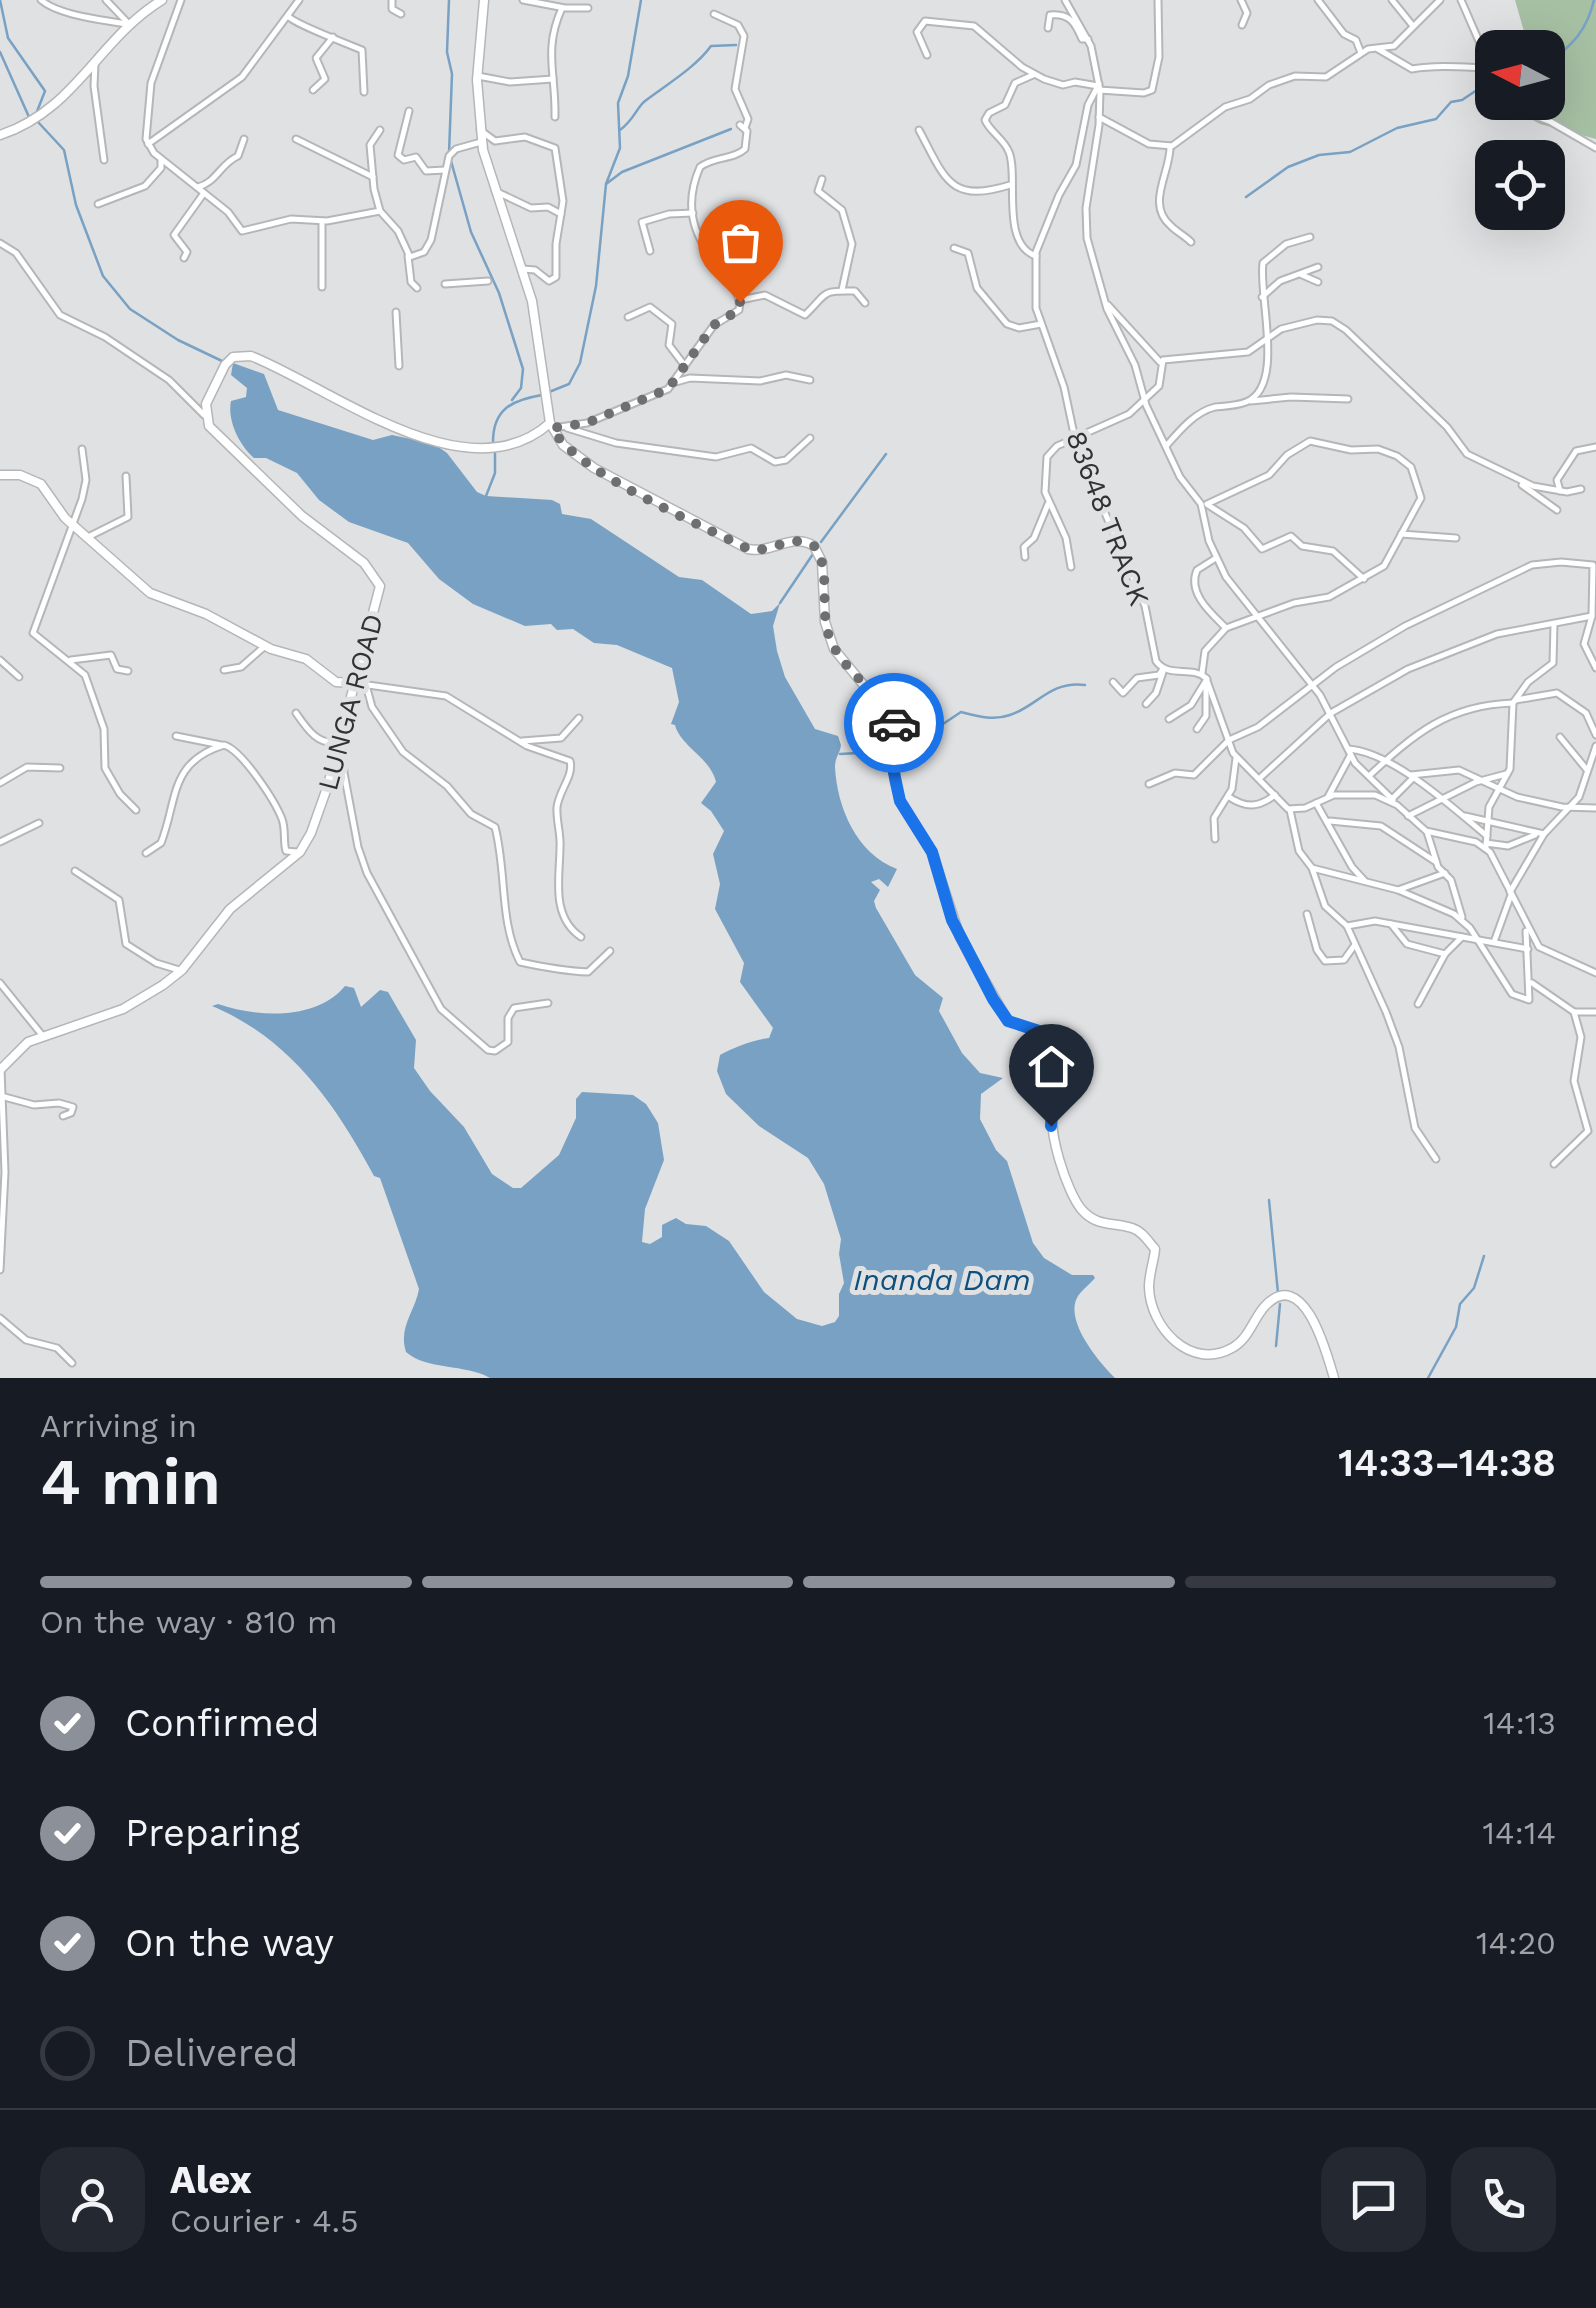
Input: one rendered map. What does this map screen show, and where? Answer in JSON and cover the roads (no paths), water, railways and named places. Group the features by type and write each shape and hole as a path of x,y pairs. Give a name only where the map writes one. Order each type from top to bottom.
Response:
{"street":[{"path":"41,0 58,13 78,12 110,23 130,24"},
{"path":"106,0 130,24"},
{"path":"0,134 28,125 47,113 130,24 162,0"},
{"path":"181,0 151,83 145,120 148,144 158,156 228,212 242,231 291,219 322,221 380,211"},
{"path":"148,144 242,77 299,0"},
{"path":"392,0 392,9 401,14"},
{"path":"484,0 478,76 481,142 532,301 553,429 572,453 594,468 748,549 762,551 798,540 814,546 822,562 822,604 829,635 845,665 894,722 897,792 937,862 952,920 972,960 1008,1021 1058,1036 1076,1052 1077,1073 1055,1104 1051,1120 1078,1206 1096,1222 1134,1228 1154,1249 1149,1284 1152,1301 1161,1324 1178,1345 1201,1355 1224,1352 1239,1344 1266,1306 1277,1297 1287,1296 1308,1308 1334,1378"},
{"path":"522,0 562,8 588,8"},
{"path":"1066,0 1088,39 1099,86 1100,117 1086,228 1104,300 1180,477 1204,504 1244,528 1262,549 1290,536 1302,546 1333,551 1364,579"},
{"path":"927,55 917,32 925,21 974,26 1033,75 1063,85 1075,82 1144,93 1152,90 1158,57 1158,0"},
{"path":"1241,0 1247,14 1242,25"},
{"path":"1318,0 1344,34 1356,40 1361,53"},
{"path":"1392,0 1413,26"},
{"path":"1100,117 1150,144 1170,146 1224,107 1296,76 1331,75 1361,53 1394,46 1440,0"},
{"path":"1461,0 1475,31"},
{"path":"555,117 550,42 562,8"},
{"path":"673,383 714,325 739,310 740,300 700,241 693,213 700,168 710,160 742,153 747,143 743,126 748,119 735,89 744,36 738,25 714,14"},
{"path":"1048,28 1049,16 1061,14 1074,22 1082,39 1088,39"},
{"path":"288,16 301,27 334,36 363,51 364,92"},
{"path":"313,90 325,79 316,58 334,36"},
{"path":"1376,48 1412,69 1475,69"},
{"path":"95,64 94,86 104,160"},
{"path":"1033,75 1015,83 1005,106 986,117 986,125 1008,150 1015,224 1028,252 1036,256"},
{"path":"478,76 510,82 552,79"},
{"name":"83648 TRACK","path":"1099,86 1088,105 1076,165 1059,195 1036,256 1036,308 1064,387 1075,441 1144,606 1152,651 1164,669"},
{"path":"408,110 398,155 404,160 416,157 426,172 445,170"},
{"path":"1547,120 1596,148"},
{"path":"479,129 495,141 526,137 554,147 561,214 555,280 546,281 534,270 523,269"},
{"path":"380,130 370,145 380,211 398,231 408,256 411,282 418,288"},
{"path":"918,130 936,163 960,190 974,194 1010,185"},
{"path":"296,139 373,177"},
{"path":"198,187 211,183 224,164 238,156 244,140"},
{"path":"408,256 419,254 429,245 445,170 454,150 481,142"},
{"path":"1170,146 1169,169 1160,186 1160,205 1170,226 1191,242"},
{"path":"98,204 149,184 162,166 158,156"},
{"path":"822,179 818,191 842,210 852,244 842,290"},
{"path":"494,190 532,208 547,207 561,214"},
{"path":"184,258 187,253 174,240 175,231 204,193"},
{"path":"650,251 642,222 669,214 693,213"},
{"path":"322,221 322,287"},
{"path":"1249,402 1265,378 1268,342 1262,267 1266,258 1286,244 1310,238"},
{"path":"0,243 16,254 60,315 106,338 169,380 204,415 225,365 233,357 245,355 356,411 470,447 511,446 553,429 587,423 690,378 755,381 786,375 810,380"},
{"path":"954,248 968,252 978,288 1007,324 1019,328 1042,324"},
{"path":"1262,297 1280,281 1318,267"},
{"path":"1302,274 1318,282"},
{"path":"445,284 488,281"},
{"path":"740,300 765,295 805,315 825,292 855,291 865,302"},
{"path":"1070,567 1066,538 1048,504 1044,478 1047,458 1057,446 1123,419 1159,386 1163,375 1160,362 1104,300"},
{"path":"628,317 650,308 672,324 669,346 685,366"},
{"path":"396,312 399,366"},
{"path":"1160,362 1184,356 1248,352 1268,342 1281,329 1324,320 1338,324 1447,427 1463,451 1520,482 1557,510"},
{"path":"1167,446 1203,412 1291,397 1348,400"},
{"name":"LUNGA ROAD","path":"0,1270 5,1172 0,1070 20,1048 42,1036 124,1008 182,970 224,914 300,852 318,816 379,599 376,577 240,460 216,435 204,415"},
{"path":"564,427 616,443 716,457 755,448 776,462 786,460 810,438"},
{"path":"1197,729 1206,716 1205,650 1226,628 1294,604 1330,597 1387,563 1419,505 1420,488 1406,462 1378,449 1346,450 1308,442 1269,475 1204,504"},
{"path":"1560,492 1557,480 1576,451 1596,447"},
{"path":"82,449 86,480 32,633 87,680 103,722 105,768 116,788 136,810"},
{"path":"0,475 20,475 38,481 72,524 150,594 206,614 265,646 306,660 336,682 446,696 519,741 568,760 572,765 558,806 560,849 556,880 568,923 581,936"},
{"path":"88,537 128,517 126,476"},
{"path":"1520,482 1560,492 1581,489"},
{"path":"1025,558 1024,547 1032,540 1048,504"},
{"path":"1204,504 1216,558 1234,588 1312,684 1349,752 1408,816 1426,831 1508,846 1541,834"},
{"path":"1401,534 1456,538"},
{"path":"1216,558 1197,570 1194,581 1202,602 1226,628"},
{"path":"1149,784 1175,774 1189,777 1229,740 1258,727 1312,684 1405,626 1532,566 1561,562 1593,565 1593,619 1584,644 1596,668"},
{"path":"1260,778 1330,713 1431,659 1497,634 1593,619"},
{"path":"1486,842 1487,819 1509,773 1515,702 1528,682 1554,663 1554,624"},
{"path":"224,670 252,661 265,646"},
{"path":"68,660 111,655 117,669 128,671"},
{"path":"0,660 19,677"},
{"path":"1164,669 1205,678"},
{"path":"1113,682 1124,693 1137,678 1159,675 1164,669"},
{"path":"1146,704 1156,694 1164,669"},
{"path":"1169,719 1191,705 1205,678"},
{"path":"1205,678 1236,757 1290,810 1299,851 1312,868 1325,906 1347,926 1398,1047 1415,1128 1436,1159"},
{"path":"366,685 372,708 403,752 441,780 471,814 495,828 504,873 504,915 520,962 538,963 558,972 588,972 610,951"},
{"path":"1370,776 1398,747 1429,726 1473,709 1554,692 1595,721 1596,735"},
{"path":"296,712 316,737 325,743 340,743 344,749 344,773 365,869 441,1010 492,1052 506,1046 508,1018 514,1008 548,1003"},
{"path":"519,741 561,738 578,718"},
{"path":"176,736 221,745 238,753 274,803 283,822 286,851 300,852"},
{"path":"1560,737 1586,770"},
{"path":"146,853 161,843 182,771 221,745"},
{"path":"1494,942 1523,864 1541,834 1572,806 1596,746"},
{"path":"1349,752 1362,751 1412,776 1462,816 1486,842 1526,926 1544,950 1596,973"},
{"path":"1328,797 1349,752"},
{"path":"1215,839 1214,818 1229,797 1236,757"},
{"path":"0,782 28,767 60,768"},
{"path":"1395,802 1412,776 1459,770 1535,802 1596,808"},
{"path":"1408,816 1482,780 1509,773"},
{"path":"1290,810 1328,797 1367,793 1395,802"},
{"path":"1229,797 1247,806 1275,795"},
{"path":"1316,803 1330,821 1352,867 1371,884"},
{"path":"1462,816 1541,834"},
{"path":"1330,821 1381,826 1436,862"},
{"path":"0,842 39,823"},
{"path":"1426,831 1436,862 1451,880 1463,920 1514,995 1530,999 1526,926"},
{"path":"1312,868 1398,890 1463,920"},
{"path":"75,871 118,900 123,937 131,950 182,970"},
{"path":"1398,890 1444,873"},
{"path":"1307,914 1317,950 1325,962 1344,960 1354,946"},
{"path":"1347,926 1375,921 1528,949"},
{"path":"1392,924 1407,944 1445,954"},
{"path":"1418,1004 1445,954 1462,936"},
{"path":"1530,982 1574,1012 1596,1012"},
{"path":"0,983 42,1036"},
{"path":"1554,1164 1588,1130 1574,1081 1581,1037 1574,1012"},
{"path":"2,1096 31,1105 72,1107 71,1113 63,1116"},
{"path":"0,1318 26,1340 57,1348 72,1363"}],"water":[{"name":"Inanda Dam","path":"233,363 264,374 278,410 373,440 392,435 434,444 447,453 477,492 486,496 552,500 560,504 562,514 591,519 679,577 702,580 751,614 772,611 780,603 773,626 785,677 815,729 838,736 841,745 835,767 837,783 852,828 871,852 897,869 888,887 879,879 871,882 880,890 874,901 876,908 915,975 943,998 939,1011 962,1053 980,1073 1003,1078 981,1094 980,1119 996,1150 1007,1161 1033,1243 1044,1258 1072,1275 1095,1278 1078,1296 1075,1317 1085,1340 1115,1378 490,1378 424,1362 406,1352 406,1327 419,1289 380,1178 374,1176 326,1099 287,1055 239,1019 212,1006 286,1013 319,1005 345,986 354,988 361,1007 380,990 388,992 416,1040 414,1068 464,1127 492,1174 513,1188 521,1188 559,1155 576,1118 576,1099 582,1092 633,1095 646,1104 658,1123 664,1160 645,1209 642,1242 650,1244 662,1237 662,1225 676,1218 686,1224 706,1226 729,1241 764,1292 797,1319 822,1326 835,1322 839,1316 839,1294 844,1283 839,1254 841,1239 824,1184 808,1158 759,1126 726,1094 717,1071 720,1055 769,1038 773,1028 740,982 744,963 715,909 720,884 713,854 724,831 701,803 716,782 708,766 671,724 679,702 672,668 617,645 594,643 573,629 557,630 551,624 525,626 473,604 439,579 408,543 349,522 319,500 297,473 266,458 254,458 239,439 231,416 231,401 246,397 247,388 231,375"}],"waterway":[{"path":"0,0 8,38 45,91 36,114"},
{"path":"449,0 449,153"},
{"path":"549,392 569,384 580,363 596,286 606,184 620,148 618,103 628,76 641,0"},
{"path":"1565,50 1578,36 1594,0"},
{"path":"620,130 642,104 711,46 736,45"},
{"path":"0,52 29,117"},
{"path":"1246,197 1288,167 1319,155 1350,152 1397,128 1436,119 1451,102 1475,91"},
{"path":"38,122 64,150 76,205 103,276 130,309 178,340 222,361"},
{"path":"606,184 622,172 731,129"},
{"path":"451,161 471,232 499,293 523,369 521,388 512,400"},
{"path":"493,442 496,421 506,408 542,395"},
{"path":"486,496 495,473 495,453"},
{"path":"821,542 886,454"},
{"path":"780,603 813,554"},
{"path":"902,731 911,725 937,728 961,712 1004,717 1063,686 1085,685"},
{"path":"840,754 858,753 892,737"},
{"path":"1269,1200 1278,1293"},
{"path":"1428,1378 1456,1327 1460,1304 1474,1288 1484,1256"},
{"path":"1276,1346 1280,1304"}]}
